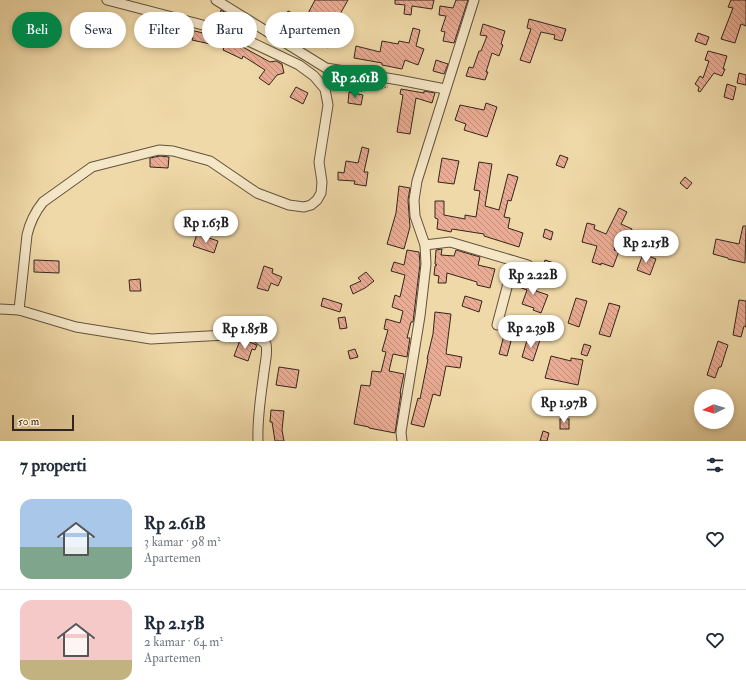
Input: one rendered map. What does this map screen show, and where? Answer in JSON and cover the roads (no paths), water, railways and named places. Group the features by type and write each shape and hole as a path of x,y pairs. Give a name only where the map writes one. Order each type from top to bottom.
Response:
{"street":[{"path":"19,310 28,234 37,209 43,202 87,169 152,151 166,150 210,161 260,195 297,207 311,205 317,200 322,188 319,162 328,105 325,89 314,76 298,65 238,36 218,29 107,0"},
{"path":"216,0 326,68 445,89"},
{"path":"402,441 401,432 420,316 426,264 425,245 417,224 414,200 417,181 474,0"},
{"path":"314,76 326,68"},
{"path":"425,245 450,242 528,265"},
{"path":"496,325 514,261"},
{"path":"0,309 19,310 76,327 151,338 245,334 256,337 266,344 268,354 257,423 258,441"}]}
